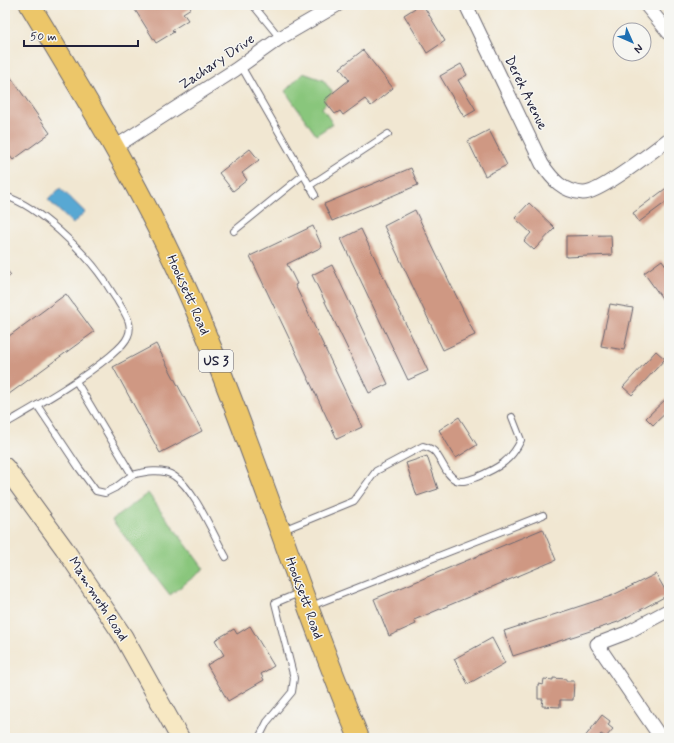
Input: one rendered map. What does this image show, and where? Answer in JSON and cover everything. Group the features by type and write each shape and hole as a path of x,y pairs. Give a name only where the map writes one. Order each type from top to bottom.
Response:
{"main road":[{"name":"Hooksett Road","path":"30,5 115,147 173,260 202,325 247,441 304,600 359,738"},
{"name":"Mammoth Road","path":"5,467 64,548 123,636 180,738"}],"street":[{"name":"Zachary Drive","path":"115,147 241,66 280,38 337,5"},
{"name":"Derek Avenue","path":"466,5 542,164 552,178 566,189 584,194 601,187 669,139"},
{"path":"646,5 669,33"},
{"path":"661,738 597,644 626,633 669,610"}],"lane":[{"path":"253,5 280,38"},
{"path":"241,66 315,195"},
{"path":"309,186 388,134"},
{"path":"234,231 303,175"},
{"path":"5,196 24,204 42,217 60,231 86,257 104,279 129,320 130,330 128,338 118,349 76,381 5,424"},
{"path":"76,381 132,475"},
{"path":"37,406 96,491 105,493 115,488 132,475 146,472 156,471 173,475 183,483 192,494 226,557"},
{"path":"280,532 354,501 376,471 422,446 433,450 450,475 457,480 467,481 496,469 507,461 516,450 521,440 512,417"},
{"path":"259,738 267,722 292,692 294,678 275,603 304,600 543,514"}],"green space":[{"path":"303,73 323,80 333,93 324,100 326,103 322,108 333,124 316,135 285,91"},
{"path":"148,493 204,569 170,595 112,520"}],"water":[{"path":"60,188 85,212 73,224 48,200"}],"building":[{"path":"132,5 189,5 191,8 183,13 188,20 172,30 174,32 156,43"},
{"path":"420,5 423,5 445,41 427,53 404,15"},
{"path":"363,50 393,88 371,106 365,99 343,115 340,111 335,114 324,100 349,80 340,68"},
{"path":"461,64 467,75 458,80 476,110 464,117 440,76"},
{"path":"5,69 50,133 13,160 5,150"},
{"path":"489,130 507,165 485,176 468,141"},
{"path":"250,149 259,160 242,173 247,180 233,191 219,173"},
{"path":"411,168 418,185 332,221 324,204"},
{"path":"669,186 669,200 639,222 633,213"},
{"path":"529,203 555,228 534,250 524,241 531,233 515,218"},
{"path":"415,210 475,335 443,350 384,226"},
{"path":"313,226 322,247 287,264 297,284 295,285 362,427 337,439 250,256"},
{"path":"361,229 428,371 408,380 341,239"},
{"path":"611,235 612,255 566,257 566,236"},
{"path":"662,260 669,270 669,308 644,273"},
{"path":"332,265 388,384 369,393 312,275"},
{"path":"5,268 11,275 5,280"},
{"path":"66,294 94,332 5,397 5,339"},
{"path":"610,304 633,308 624,350 601,346"},
{"path":"156,344 202,431 160,453 113,367"},
{"path":"656,351 665,359 632,395 623,387"},
{"path":"669,396 669,410 653,425 646,418"},
{"path":"459,417 477,445 456,458 439,430"},
{"path":"427,456 438,489 417,496 406,463"},
{"path":"543,529 556,560 414,620 416,624 389,636 374,599"},
{"path":"656,574 668,595 618,622 513,656 504,631 611,596"},
{"path":"250,626 274,666 261,674 264,680 228,701 207,665 224,655 215,640 234,629 237,634"},
{"path":"492,638 505,663 468,684 454,659"},
{"path":"553,678 574,681 573,700 560,700 560,707 542,706 543,699 538,699 538,684 543,685 544,679 553,680"},
{"path":"602,715 610,721 608,725 613,729 606,737 601,734 598,738 584,738"}]}
